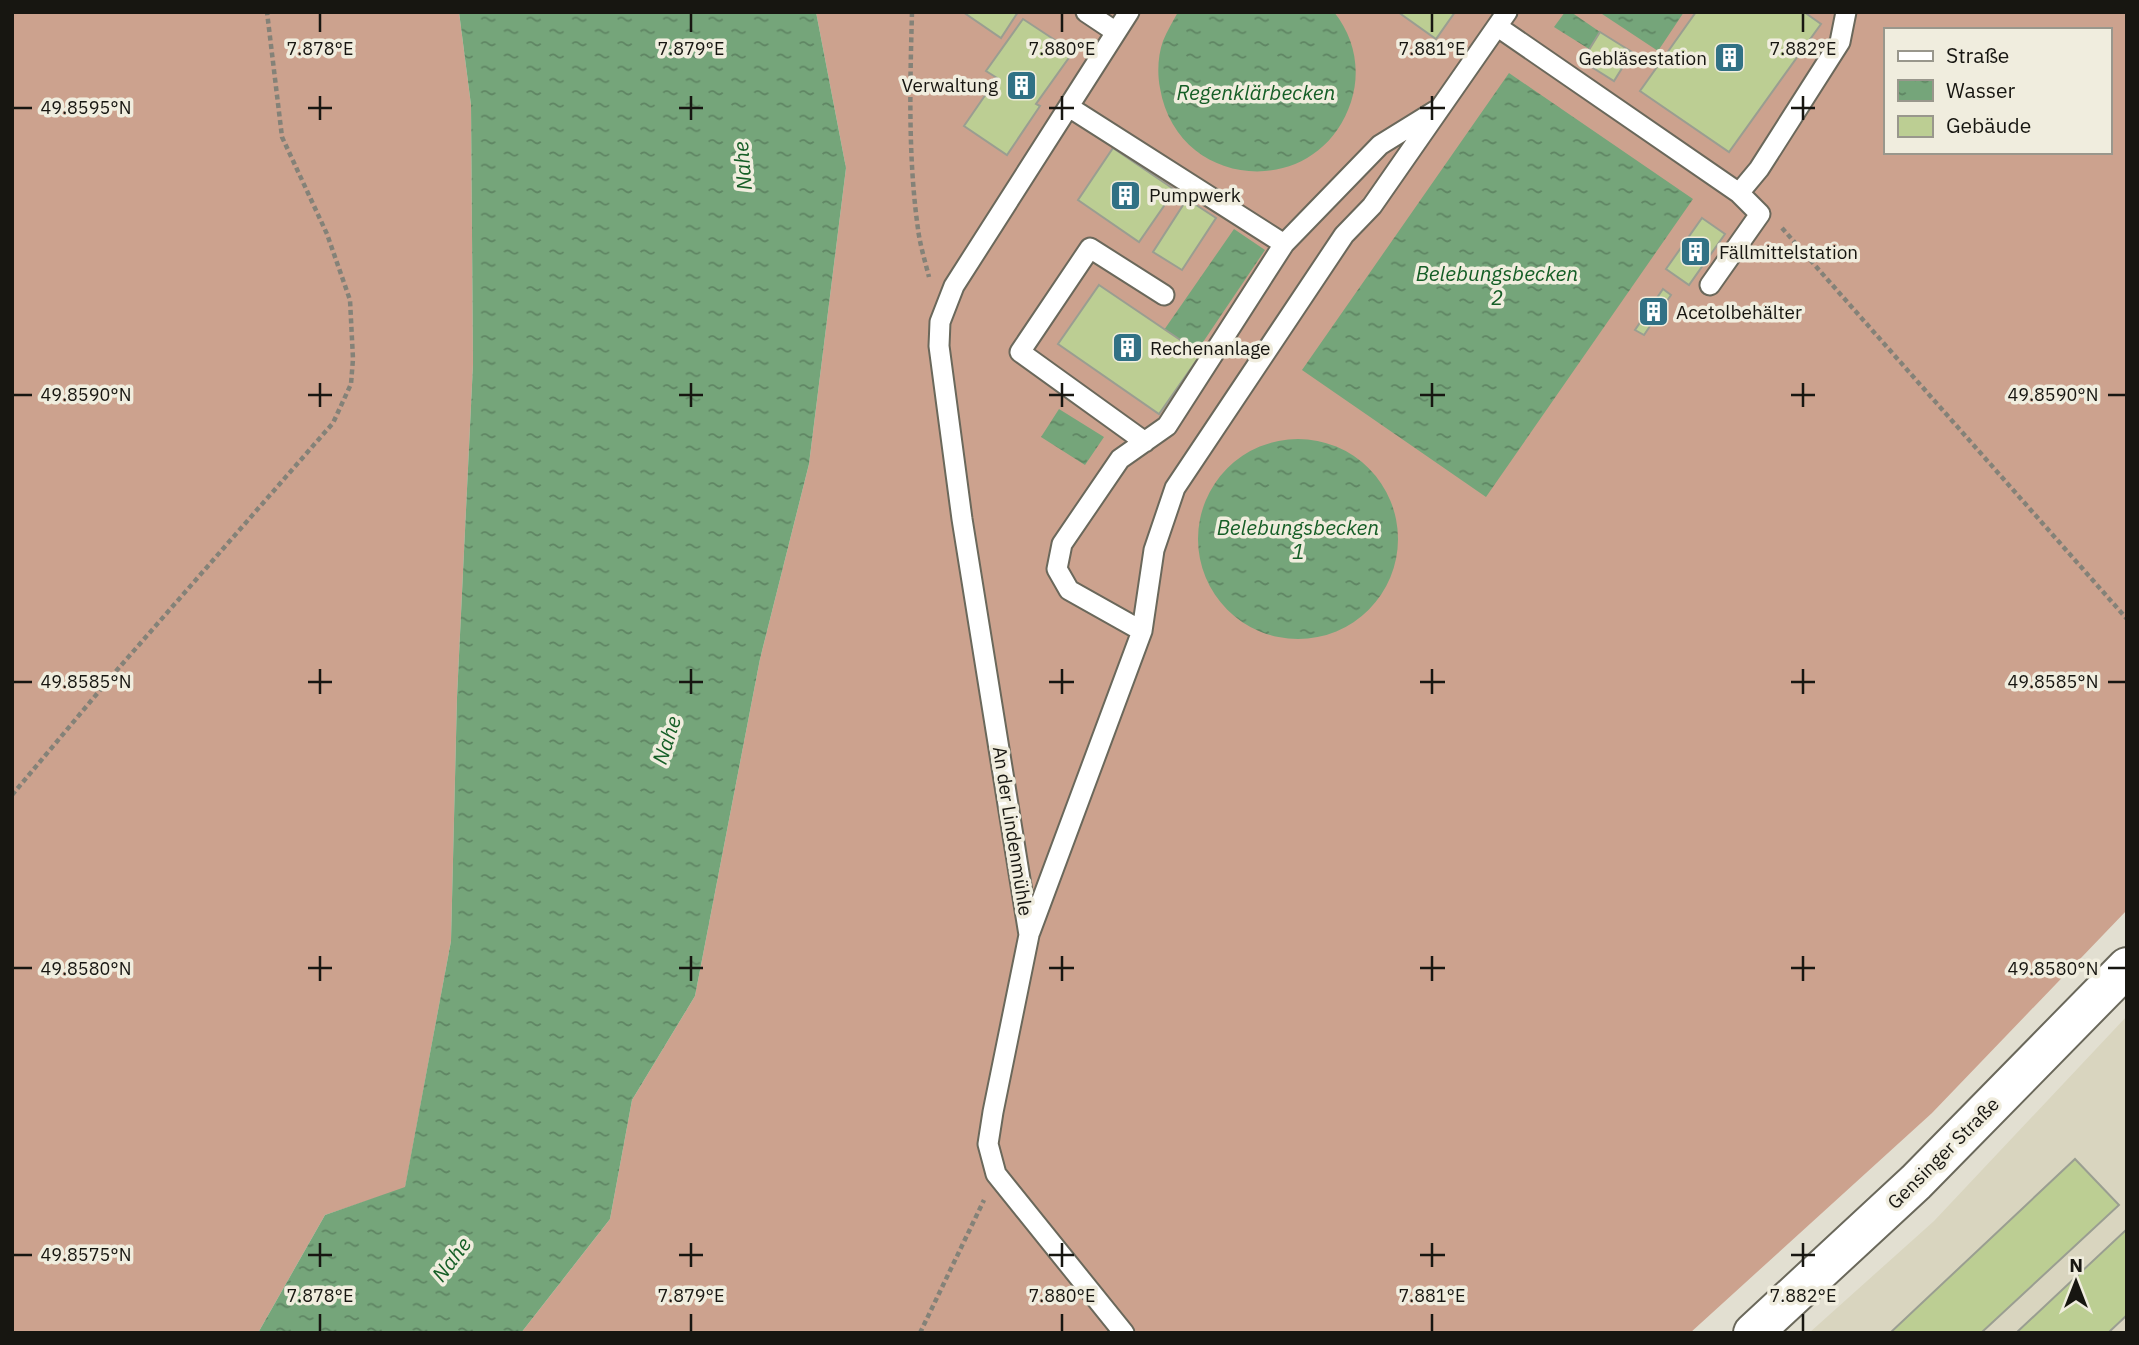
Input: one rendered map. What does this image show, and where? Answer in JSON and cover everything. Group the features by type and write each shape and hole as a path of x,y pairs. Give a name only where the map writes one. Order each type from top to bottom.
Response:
{"street":[{"name":"Gensinger Straße","path":"1753,1333 1916,1182 2127,967"}],"lane":[{"path":"1086,12 1116,32"},
{"name":"An der Lindenmühle","path":"1124,1333 996,1174 988,1144 1029,935 962,519 939,346 940,322 954,286 1129,12"},
{"path":"1739,193 1759,169 1840,42 1846,12"},
{"path":"1029,935 1142,631 1154,550 1175,488 1344,235 1372,206 1502,20 1739,193 1760,214 1710,285"},
{"path":"1069,107 1284,244"},
{"path":"1142,631 1069,590 1057,569 1062,544 1120,458 1167,426 1284,244 1380,145 1442,107"},
{"path":"1145,442 1020,352 1090,248 1164,295"}],"path":[{"path":"12,794 333,423 351,384 353,359 350,300 327,234 282,137 267,12"},
{"path":"912,12 910,74 918,231 940,322"},
{"path":"1782,228 2127,619"},
{"path":"920,1333 996,1174"}],"shaded area":[{"path":"12,12 459,12 471,105 473,364 457,697 451,941 405,1188 325,1215 258,1333 12,1333"},
{"path":"816,12 2127,12 2127,910 1932,1113 1690,1333 521,1333 610,1219 632,1100 695,996 760,659 809,464 846,168"},
{"path":"2127,1016 2127,1333 1809,1333 1934,1221"}],"water":[{"name":"Nahe","path":"459,12 816,12 846,168 809,464 760,659 695,996 632,1100 610,1219 521,1333 258,1333 325,1215 405,1187 451,941 457,697 473,364 471,105"},
{"name":"Regenklärbecken","path":"1178,12 1334,12 1351,44 1356,79 1351,102 1334,134 1310,156 1281,169 1250,171 1219,164 1192,148 1172,122 1159,82 1161,46"},
{"path":"1565,12 1571,12 1600,32 1589,49 1554,27"},
{"path":"1599,12 1684,12 1658,51"},
{"name":"Belebungsbecken 2","path":"1509,73 1693,199 1486,497 1302,370"},
{"path":"1234,229 1265,250 1197,351 1164,330"},
{"path":"1059,409 1104,437 1085,465 1041,437"},
{"name":"Belebungsbecken 1","path":"1298,439 1336,446 1369,468 1391,501 1398,539 1391,577 1369,610 1336,632 1298,639 1260,632 1227,610 1205,577 1198,539 1205,501 1227,468 1260,446"}],"building":[{"path":"963,12 1018,12 1001,38"},
{"path":"1398,12 1455,12 1436,39"},
{"name":"Gebläsestation","path":"1696,12 1804,12 1821,24 1729,152 1640,91"},
{"name":"Verwaltung","path":"1023,19 1073,52 1036,104 1040,106 1007,155 964,126 997,78 986,71"},
{"path":"1600,32 1632,52 1614,81 1582,61"},
{"name":"Pumpwerk","path":"1113,148 1175,190 1139,242 1078,200"},
{"path":"1187,199 1216,218 1182,270 1153,252"},
{"name":"Fällmittelstation","path":"1702,218 1725,234 1689,285 1666,269"},
{"name":"Rechenanlage","path":"1099,285 1201,354 1159,414 1058,344"},
{"name":"Acetolbehälter","path":"1663,289 1671,295 1644,335 1635,330"},
{"path":"2075,1159 2119,1205 1981,1333 1890,1333"},
{"path":"2127,1229 2127,1315 2108,1333 2016,1333"}],"place":[{"name":"Gebläsestation","path":"1730,58"},
{"name":"Verwaltung","path":"1021,85"},
{"name":"Pumpwerk","path":"1126,195"},
{"name":"Fällmittelstation","path":"1696,252"},
{"name":"Acetolbehälter","path":"1653,312"},
{"name":"Rechenanlage","path":"1127,348"}]}
